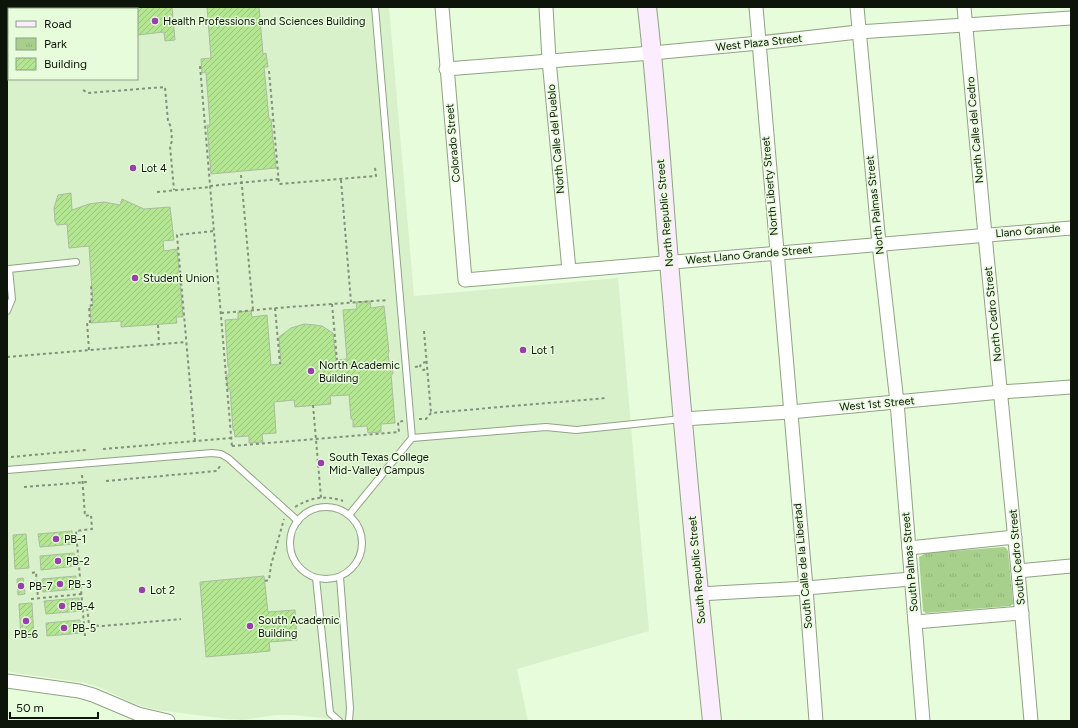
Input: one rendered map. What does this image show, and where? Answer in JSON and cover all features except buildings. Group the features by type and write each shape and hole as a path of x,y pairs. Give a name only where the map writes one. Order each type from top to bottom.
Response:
{"street":[{"name":"Colorado Street","path":"442,7 446,69 465,280"},
{"name":"North Calle del Pueblo","path":"546,7 549,60 569,270"},
{"name":"North Republic Street","path":"647,7 683,419"},
{"name":"North Liberty Street","path":"756,7 790,412"},
{"name":"North Palmas Street","path":"856,7 879,244 897,402"},
{"path":"964,7 965,24"},
{"name":"West Plaza Street","path":"446,69 652,53 858,32 1071,18"},
{"name":"North Calle del Cedro","path":"965,24 985,235"},
{"name":"Llano Grande","path":"985,235 1071,228"},
{"name":"West Llano Grande Street","path":"465,280 985,235"},
{"name":"North Cedro Street","path":"985,235 1001,392"},
{"name":"West 1st Street","path":"683,419 790,412 1001,392 1071,387"},
{"name":"South Cedro Street","path":"1001,392 1031,721"},
{"name":"South Palmas Street","path":"897,402 923,721"},
{"name":"South Calle de la Libertad","path":"790,412 816,721"},
{"name":"South Republic Street","path":"683,419 712,721"},
{"path":"909,548 1015,537"},
{"path":"1018,571 1071,566"},
{"path":"699,594 806,588 911,579"},
{"path":"915,622 1022,613"},
{"path":"7,681 79,691 93,695 138,714 168,721"}],"lane":[{"path":"349,515 412,438 375,7"},
{"path":"7,312 12,299 9,269 76,262"},
{"path":"412,438 546,427 576,430 683,419"},
{"path":"7,470 212,453 221,454 228,458 298,521"},
{"path":"319,508 332,508 349,515 358,527 362,538 362,550 357,562 351,569 340,576 329,579 316,578 298,566 292,555 290,542 293,529 298,521 307,513 319,508"},
{"path":"340,576 350,708 349,721"},
{"path":"316,578 330,713 339,721"}],"path":[{"path":"200,66 232,446 399,432 398,422"},
{"path":"269,71 279,184 376,176 375,167"},
{"path":"83,90 88,93 165,87 168,121 171,127 172,140 170,146 174,190"},
{"path":"242,175 254,310"},
{"path":"157,192 279,179"},
{"path":"341,179 351,302"},
{"path":"195,441 177,235 214,231"},
{"path":"90,350 87,322 90,322 89,306 92,305 91,284"},
{"path":"221,313 388,300"},
{"path":"332,304 337,360"},
{"path":"275,308 280,364"},
{"path":"158,325 159,344"},
{"path":"417,420 426,419 431,413 424,331"},
{"path":"7,357 186,342"},
{"path":"426,362 422,363 420,366 423,370 427,369"},
{"path":"431,413 606,398"},
{"path":"313,405 321,498"},
{"path":"103,449 231,438"},
{"path":"11,457 86,450"},
{"path":"106,480 217,471 220,466"},
{"path":"82,475 85,516 91,515 92,529 76,531 85,636"},
{"path":"24,487 88,482"},
{"path":"294,508 307,501 321,498 329,497 343,501"},
{"path":"265,581 269,580 271,565 284,520"},
{"path":"32,573 36,572 38,598"},
{"path":"31,599 82,594"},
{"path":"83,606 87,606 88,625 103,626 181,619"}],"shaded area":[{"name":"South Texas College Mid-Valley Campus","path":"7,7 389,7 414,296 618,278 649,631 517,669 528,721 351,721 293,715 276,715 243,720 228,719 157,710 131,702 99,687 86,683 10,672 7,670"}],"green space":[{"path":"1004,547 1008,551 1013,604 1010,606 926,613 923,611 919,557 926,553"}],"place":[{"name":"Health Professions and Sciences Building","path":"155,21"},
{"name":"Lot 4","path":"133,168"},
{"name":"Student Union","path":"135,278"},
{"name":"Lot 1","path":"523,350"},
{"name":"North Academic Building","path":"311,371"},
{"name":"South Texas College Mid-Valley Campus","path":"321,463"},
{"name":"PB-1","path":"56,539"},
{"name":"PB-2","path":"58,561"},
{"name":"PB-3","path":"60,584"},
{"name":"PB-7","path":"21,586"},
{"name":"Lot 2","path":"142,590"},
{"name":"PB-4","path":"62,606"},
{"name":"PB-6","path":"26,621"},
{"name":"South Academic Building","path":"250,626"},
{"name":"PB-5","path":"64,628"}]}
